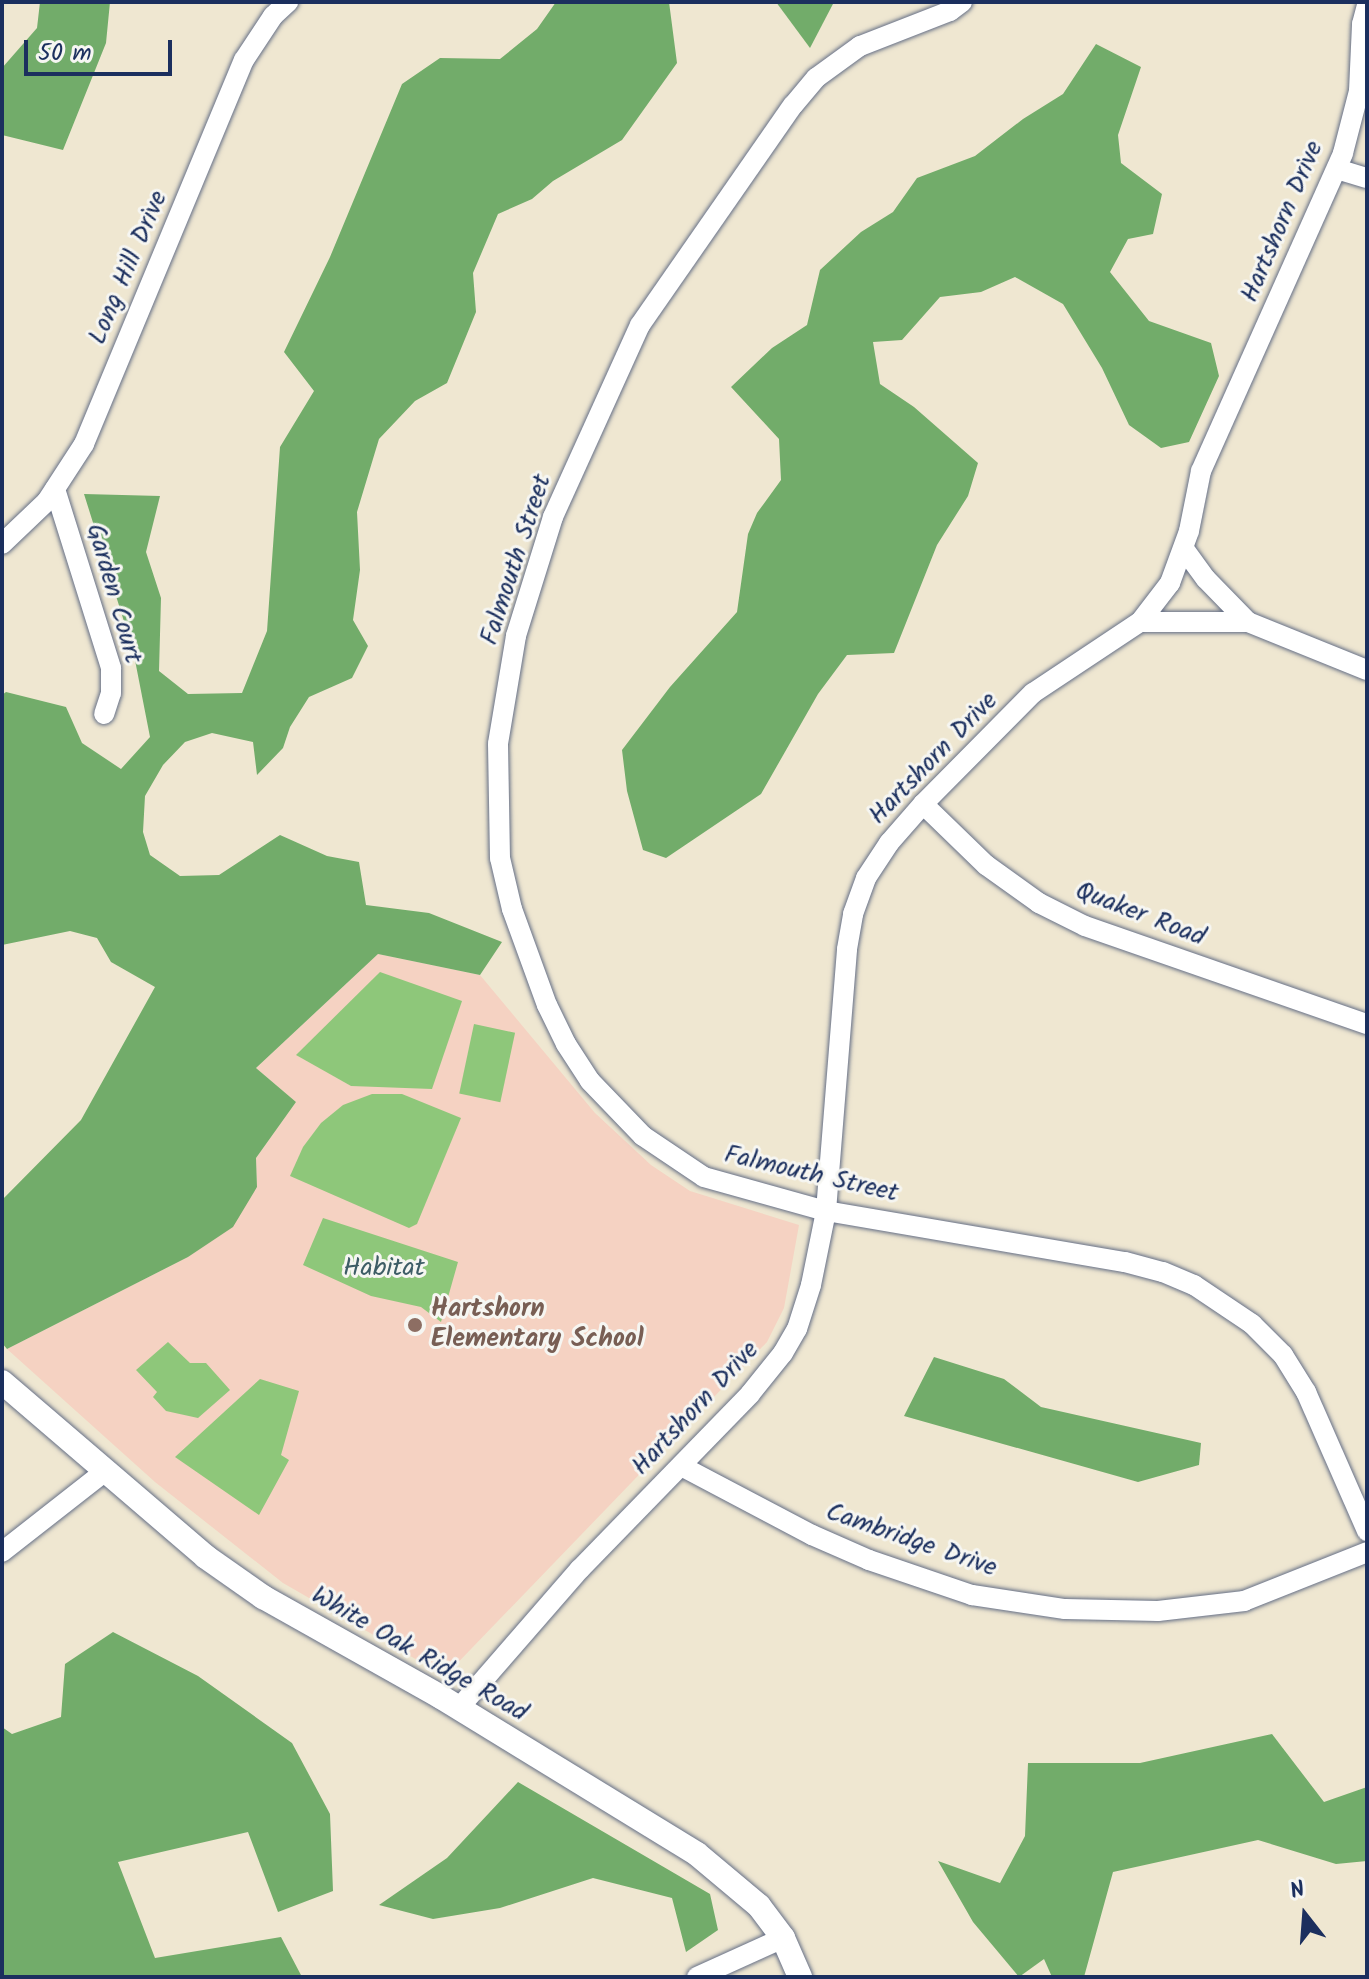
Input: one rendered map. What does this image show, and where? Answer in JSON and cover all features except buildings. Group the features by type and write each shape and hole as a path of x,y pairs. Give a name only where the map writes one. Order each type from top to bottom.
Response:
{"street":[{"name":"Long Hill Drive","path":"2,544 47,501 84,444 244,60 273,16 288,2"},
{"name":"Falmouth Street","path":"962,2 950,11 860,46 816,78 793,105 640,325 553,517 516,636 498,744 500,858 512,909 547,1005 590,1081 643,1136 704,1177 826,1211 1125,1262 1163,1272 1218,1299 1252,1324 1283,1355 1306,1392 1367,1531"},
{"name":"Hartshorn Drive","path":"459,1708 580,1569 683,1467 750,1394 783,1353 797,1329 811,1285 826,1211 853,914 866,878 889,843 923,804 1033,693 1140,622 1170,583 1184,549 1201,471 1337,169 1359,91 1362,24 1367,5"},
{"path":"1337,169 1367,178"},
{"name":"Garden Court","path":"55,489 111,668 111,693 104,714"},
{"path":"1184,549 1206,579 1248,622"},
{"path":"1140,622 1248,622 1367,670"},
{"name":"Quaker Road","path":"923,804 986,865 1039,903 1085,926 1367,1024"},
{"name":"White Oak Ridge Road","path":"2,1382 206,1557 263,1597 459,1708 697,1854 759,1906 783,1938 800,1977"},
{"name":"Cambridge Drive","path":"683,1467 812,1535 869,1560 972,1595 1065,1609 1158,1611 1244,1601 1367,1552"},
{"path":"2,1552 104,1472"},
{"path":"697,1977 783,1938"}],"shaded area":[{"name":"Hartshorn Elementary School","path":"378,954 480,975 595,1113 651,1165 690,1191 799,1225 784,1308 767,1342 445,1676 283,1583 155,1482 7,1349 188,1257 257,1187 256,1158 296,1102 256,1068"}],"green space":[{"path":"40,2 110,2 106,43 63,150 2,135 2,68 37,28"},
{"path":"556,2 669,2 677,63 622,140 553,181 532,199 498,214 473,273 476,312 447,383 415,401 379,439 357,512 360,570 353,620 368,646 352,678 309,697 290,727 283,748 257,775 253,742 212,733 185,742 163,765 145,796 143,832 150,855 180,876 219,875 280,835 327,856 359,862 366,905 429,913 502,942 480,975 378,954 256,1068 296,1102 256,1158 257,1187 233,1227 188,1257 7,1349 2,1343 2,1200 81,1120 155,987 111,962 97,938 70,931 2,945 2,695 6,692 66,707 82,743 121,769 150,737 133,650 84,494 160,496 146,552 161,598 159,671 188,694 242,693 267,631 280,447 314,391 284,352 330,257 402,84 440,58 500,59 537,29"},
{"path":"776,2 834,2 810,48"},
{"path":"1096,44 1141,67 1118,135 1121,163 1162,194 1153,234 1128,239 1110,272 1149,321 1211,343 1219,376 1189,442 1161,448 1129,425 1102,368 1063,304 1015,277 981,292 940,297 902,340 873,342 880,384 914,407 978,463 968,496 937,545 894,653 847,655 818,694 761,794 666,858 643,850 627,791 622,750 670,687 737,612 748,534 757,513 781,480 779,439 731,387 772,348 807,325 820,270 861,232 893,212 917,178 975,156 1023,119 1063,94"},
{"path":"380,972 462,1001 432,1089 351,1086 296,1055"},
{"path":"474,1024 515,1033 500,1102 459,1093"},
{"path":"372,1094 402,1094 461,1118 417,1224 409,1228 290,1176 303,1147 321,1123 343,1105"},
{"name":"Habitat","path":"323,1218 458,1262 441,1322 421,1307 371,1296 303,1265"},
{"path":"168,1342 190,1363 206,1363 230,1390 198,1418 166,1411 153,1397 157,1392 136,1370"},
{"path":"934,1357 1004,1379 1041,1407 1201,1443 1199,1465 1138,1482 904,1416"},
{"path":"260,1379 299,1391 281,1455 289,1460 259,1515 175,1457"},
{"path":"113,1632 198,1676 292,1743 330,1814 333,1891 278,1912 248,1832 118,1862 155,1958 281,1937 302,1977 2,1977 2,1727 12,1734 61,1717 65,1664"},
{"path":"1272,1734 1324,1802 1367,1787 1367,1861 1336,1864 1258,1840 1113,1872 1084,1977 1052,1977 1044,1959 1019,1977 973,1922 938,1861 1000,1883 1025,1836 1028,1763 1140,1763"},
{"path":"518,1782 710,1894 718,1930 686,1952 672,1898 593,1878 500,1908 433,1919 379,1905 447,1858"}],"place":[{"name":"Hartshorn Elementary School","path":"415,1325"}]}
